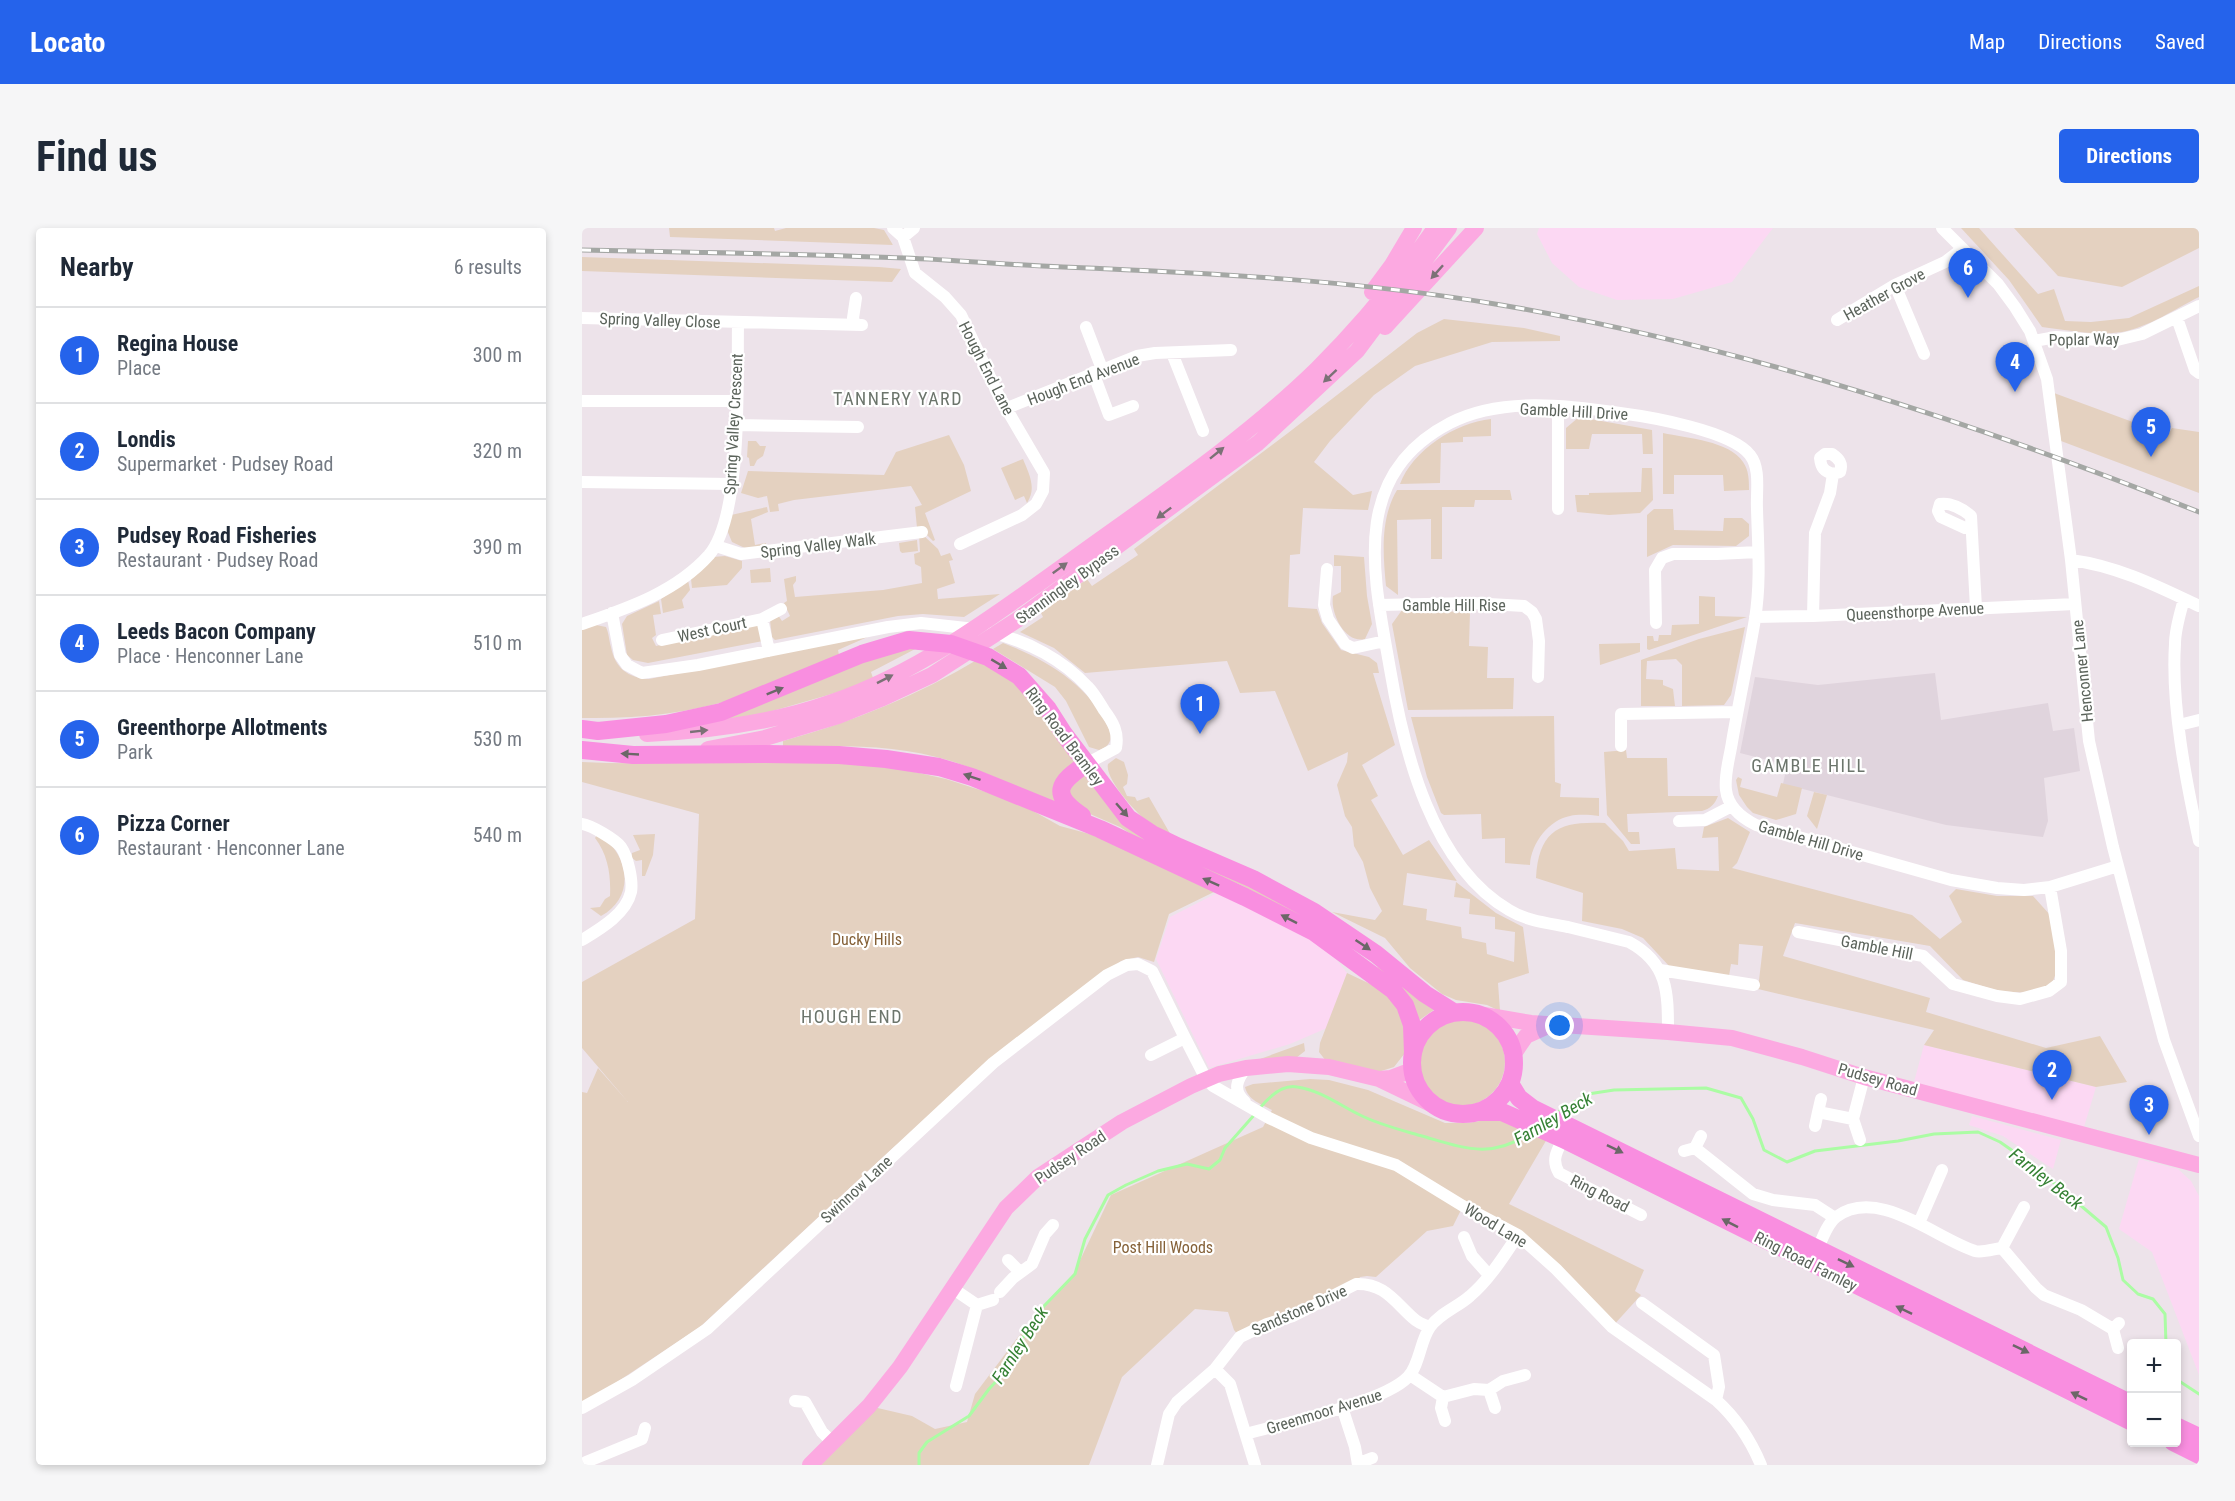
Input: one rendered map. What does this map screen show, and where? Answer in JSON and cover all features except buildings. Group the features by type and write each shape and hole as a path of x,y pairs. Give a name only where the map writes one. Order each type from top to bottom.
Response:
{"highway":[{"name":"Ring Road Bramley","path":"590,730 666,724 721,712 862,654 909,640 951,644 988,657 1019,676 1048,709 1086,764 1128,818 1152,834 1253,879 1314,912 1376,954 1425,994 1452,1011"},
{"name":"Stanningley Bypass","path":"582,750 633,755 678,755"},
{"path":"678,755 839,755 939,766 972,777 1100,829 1245,897 1323,939 1393,990 1406,1005 1413,1025 1412,1062 1418,1088 1433,1105 1459,1115 1479,1112 1500,1101 1511,1085 1514,1064 1512,1047 1502,1026 1484,1015 1452,1011 1434,1019 1424,1029 1412,1062"},
{"path":"1086,764 1064,780 1060,789 1062,798 1068,806 1100,829"},
{"name":"Ring Road Farnley","path":"1511,1085 1525,1113"},
{"name":"Ring Road Farnley","path":"1479,1112 1525,1113 1558,1131 1818,1249 2127,1402"},
{"name":"Ring Road Farnley","path":"1589,1144 2127,1419"},
{"path":"2181,1428 2199,1437"},
{"path":"2181,1447 2199,1455"}],"main road":[{"path":"1317,368 1392,265 1414,228"},
{"name":"Stanningley Bypass","path":"590,730 638,734 698,732 788,716 845,697 923,660 1012,602 1205,463 1261,418 1317,368 1363,319 1435,228"},
{"name":"Stanningley Bypass","path":"678,755 765,738 838,716 932,675 1017,620 1258,443 1357,351 1449,228"},
{"path":"1357,351 1394,319 1476,228"},
{"name":"Pudsey Road","path":"1484,1015 1531,1023 1732,1038 1864,1077 2199,1165"},
{"path":"1513,1055 1526,1036 1551,1024"},
{"name":"Pudsey Road","path":"1379,1079 1391,1078 1412,1062"},
{"name":"Pudsey Road","path":"810,1465 869,1406 896,1373 1006,1208 1038,1177 1122,1122 1206,1079 1246,1068 1288,1064 1329,1067 1379,1079 1433,1105"}],"street":[{"path":"898,232 914,228"},
{"name":"Henconner Lane","path":"1942,228 1998,284 2026,324 2047,379 2071,560 2089,741 2118,866 2164,1040 2199,1136"},
{"name":"Hough End Lane","path":"898,232 915,273 945,297 961,315 990,377 1044,473 1043,491 1036,504 1022,515 960,544"},
{"name":"Heather Grove","path":"1837,320 1895,285 1945,262 1962,249"},
{"path":"1895,285 1924,354"},
{"name":"Spring Valley Close","path":"582,318 859,325 854,318 856,298"},
{"name":"Poplar Way","path":"2034,341 2056,337 2113,341 2142,334 2199,306"},
{"path":"2176,318 2195,370 2199,373"},
{"name":"Spring Valley Crescent","path":"582,624 664,592 682,571 708,556 716,546 728,512 732,484 736,425 738,322"},
{"path":"1086,327 1109,415 1134,406"},
{"name":"Hough End Avenue","path":"1007,408 1137,356 1231,350"},
{"path":"1172,353 1203,431"},
{"path":"582,401 736,401"},
{"name":"Gamble Hill Drive","path":"1668,1032 1668,996 1660,970 1642,950 1629,942 1527,918 1509,911 1471,881 1451,854 1418,782 1398,714 1385,641 1374,565 1374,533 1379,508 1387,488 1398,468 1415,447 1436,430 1478,412 1519,406 1558,406 1640,415 1730,438 1749,452 1757,474 1759,588 1726,790 1732,806 1743,819 1756,825 1951,880 1997,888 2024,890 2050,887 2118,866"},
{"path":"1558,406 1558,508"},
{"path":"736,425 858,427"},
{"path":"1813,616 1815,533 1830,493 1833,474"},
{"path":"582,482 732,484"},
{"path":"1970,526 1976,608"},
{"name":"Spring Valley Walk","path":"716,546 741,554 922,532"},
{"path":"1656,623 1655,570 1662,558 1673,554 1758,552"},
{"path":"2071,560 2098,563 2162,587 2199,606"},
{"path":"1327,569 1324,605 1328,619 1345,644 1353,648 1385,641"},
{"path":"2184,599 2175,644 2179,725 2196,811 2199,841"},
{"name":"Gamble Hill Rise","path":"1379,605 1472,603 1524,606 1532,612 1536,619 1539,641 1538,677"},
{"name":"Queensthorpe Avenue","path":"1755,617 2075,604"},
{"name":"West Court","path":"662,640 762,619 781,609"},
{"path":"612,613 620,655 627,665 642,673 698,665 888,627 921,623 972,628 1014,638 1054,658 1088,687 1111,719 1119,736 1116,748 1086,764"},
{"name":"West Court","path":"762,619 769,651"},
{"path":"1621,746 1621,714 1737,712"},
{"path":"2179,725 2199,720"},
{"path":"1679,821 1706,820 1732,806"},
{"path":"582,824 590,825 621,847 631,875 631,893 622,909 603,927 582,940"},
{"name":"Gamble Hill","path":"1798,932 1923,956 1953,984 1998,996 2020,999 2049,992 2061,982 2061,951 2050,887"},
{"name":"Swinnow Lane","path":"582,1408 632,1380 707,1329 993,1063 1107,975 1127,965 1138,964 1152,971 1185,1038"},
{"path":"1660,970 1754,985"},
{"path":"1151,1054 1185,1038 1206,1079"},
{"path":"1246,1068 1236,1084 1236,1090 1248,1105"},
{"path":"1860,1140 1853,1119 1864,1077"},
{"name":"Wood Lane","path":"1206,1079 1233,1098 1311,1138 1396,1165 1463,1206 1518,1235 1556,1269 1612,1328 1716,1400 1734,1419 1761,1465"},
{"path":"1815,1125 1821,1099"},
{"path":"1818,1112 1853,1119"},
{"name":"Ring Road","path":"1558,1131 1554,1165 1559,1173 1641,1215"},
{"path":"1701,1136 1690,1150 1753,1194 1793,1204 1815,1205 1835,1218"},
{"path":"1919,1224 1942,1170"},
{"path":"2002,1248 2024,1207"},
{"path":"1818,1249 1835,1218 1848,1211 1861,1208 1881,1208 1977,1252 2002,1248"},
{"path":"977,1305 997,1297 1013,1278 1032,1264 1045,1234 1053,1225"},
{"path":"1518,1235 1489,1275 1470,1296 1430,1327 1410,1375 1443,1397 1474,1389 1489,1390 1503,1381 1525,1375"},
{"path":"1464,1237 1472,1256 1489,1275"},
{"path":"2002,1248 2044,1295 2116,1326 2118,1348"},
{"path":"1008,1260 1020,1272"},
{"name":"Sandstone Drive","path":"1157,1465 1168,1414 1215,1369 1240,1337 1267,1324 1293,1316 1356,1284 1381,1288 1395,1299 1414,1320 1430,1327"},
{"path":"952,1288 977,1305"},
{"path":"1642,1304 1714,1355 1719,1387 1716,1400"},
{"path":"956,1386 977,1305"},
{"path":"1215,1369 1230,1384 1255,1465"},
{"name":"Greenmoor Avenue","path":"1246,1434 1382,1394 1398,1386 1410,1375"},
{"path":"1489,1390 1495,1408"},
{"path":"1443,1397 1441,1408 1445,1421"},
{"path":"795,1401 805,1402 822,1432 832,1442"},
{"path":"1342,1407 1359,1464 1372,1458"},
{"path":"585,1459 642,1439 645,1428"}],"shaded area":[{"path":"1539,228 1773,228 1732,282 1673,299 1617,300 1579,287 1552,263 1537,234"},
{"path":"1935,673 1941,720 2048,703 2053,731 2074,728 2080,771 2044,778 2048,821 2043,837 1946,825 1783,784 1787,765 1740,753 1755,677 1818,685"},
{"path":"1221,891 1314,932 1347,973 1327,1028 1290,1044 1209,1068 1156,959 1170,917"},
{"path":"1924,1045 2096,1087 2084,1127 1914,1082"},
{"path":"1972,1116 2061,1140 2053,1169 2003,1136 1969,1125"},
{"path":"2139,1159 2178,1169 2191,1181 2199,1196 2199,1375 2152,1252 2119,1229"}],"green space":[{"path":"669,228 774,228 775,231 786,228 874,228 884,230 893,245 670,237"},
{"path":"1961,228 1979,228 2038,294 2054,289 2065,321 2091,322 2129,318 2199,286 2199,297 2152,322 2122,332 2092,333 2042,327 2009,280"},
{"path":"2014,228 2199,228 2199,248 2122,287 2058,276"},
{"path":"582,257 901,269 892,282 582,271"},
{"path":"1444,319 1524,328 1560,336 1560,341 1492,342 1415,366 1374,395 1330,441 1314,462 1353,495 1372,491 1368,510 1303,508 1300,554 1290,555 1288,607 1317,609 1322,623 1341,650 1369,657 1377,663 1379,673 1373,673 1395,745 1362,765 1378,796 1371,800 1403,855 1429,840 1457,881 1407,873 1403,905 1427,909 1426,920 1461,927 1462,938 1486,943 1487,954 1514,962 1515,932 1495,929 1495,917 1469,914 1470,899 1454,897 1456,882 1496,913 1523,927 1529,973 1498,983 1500,1011 1487,1005 1456,1000 1442,994 1410,968 1385,938 1332,912 1375,920 1382,911 1370,888 1363,862 1354,846 1352,827 1345,816 1337,785 1347,762 1348,752 1308,771 1275,691 1240,693 1227,661 1085,673 1054,648 1020,632 1043,617 1041,613 1087,579 1092,586 1138,555 1134,549 1417,333"},
{"path":"2054,393 2168,435 2172,428 2199,432 2199,493 2061,441"},
{"path":"1579,417 1652,430 1653,454 1643,454 1642,434 1592,434 1589,449 1566,449 1566,428"},
{"path":"1491,419 1491,436 1463,437 1463,442 1441,443 1440,483 1400,484 1415,460 1437,440 1463,426"},
{"path":"1663,433 1707,441 1728,449 1743,462 1749,479 1749,490 1724,491 1723,475 1674,475 1674,494 1663,494"},
{"path":"949,435 964,465 971,491 925,513 935,540 933,541 920,528 917,528 915,507 922,505 911,486 794,500 778,504 779,511 770,512 767,496 758,498 741,493 748,471 884,475 896,452"},
{"path":"748,441 756,441 760,446 766,446 763,456 754,466 750,466 747,457"},
{"path":"1023,459 1032,486 1027,503 1024,496 1015,500 1001,468"},
{"path":"1642,468 1652,468 1653,500 1640,513 1609,515 1577,512 1575,495 1641,492"},
{"path":"1397,490 1510,490 1512,500 1475,500 1474,507 1442,507 1442,559 1431,559 1431,519 1397,520 1398,595 1386,586 1384,549 1385,525"},
{"path":"767,507 768,512 751,519 755,545 766,543 766,545 747,549 732,542 727,530 731,515"},
{"path":"1654,509 1673,509 1674,530 1723,531 1724,518 1742,518 1749,524 1749,536 1736,546 1673,545 1647,557 1647,515"},
{"path":"919,534 922,534 938,549 941,556 950,553 953,560 949,561 955,583 937,589 938,599 1000,594 964,617 923,614 898,616 775,640 772,637 770,620 778,615 782,621 790,616 784,603 787,601 784,579 796,576 793,585 795,597 883,590 922,583 921,567 915,564 914,554 920,552"},
{"path":"917,540 918,551 902,553 900,551 899,543"},
{"path":"1334,555 1364,557 1372,624 1365,639 1351,637 1345,632 1334,611 1333,596 1341,592 1341,566 1334,566"},
{"path":"725,556 742,561 742,568 727,585 692,588 691,579 713,557"},
{"path":"770,568 771,582 751,583 750,570"},
{"path":"688,580 690,590 682,600 684,608 663,613 661,599"},
{"path":"1699,596 1715,597 1715,616 1747,617 1647,649 1647,636 1653,636 1654,641 1658,641 1659,635 1671,635 1672,625 1699,624"},
{"path":"659,601 661,614 653,615 656,635 652,638 656,646 752,623 758,625 763,641 648,663 633,660 627,655 622,624 627,616"},
{"path":"1402,610 1470,612 1469,646 1488,647 1487,678 1514,678 1513,709 1408,710 1392,624"},
{"path":"596,625 606,627 613,654 619,666 635,677 649,679 872,635 838,650 839,655 750,694 699,708 661,714 622,718 582,718 582,628"},
{"path":"1745,627 1731,695 1724,705 1682,706 1682,665 1676,659 1647,661 1646,679 1663,680 1663,685 1673,689 1675,706 1641,706 1641,660 1699,639"},
{"path":"1003,643 1035,657 1078,687 1101,713 1111,736 1108,745 1099,750 1089,747 1066,701 1055,687 993,649"},
{"path":"1640,643 1640,652 1600,665 1599,644"},
{"path":"921,646 871,672 873,678 842,691 745,719 710,719 864,659"},
{"path":"980,658 1026,692 1079,763 1061,806 979,771 930,755 867,747 783,747 783,741 834,725 909,696"},
{"path":"1554,716 1555,782 1561,784 1560,797 1599,798 1599,816 1577,815 1562,818 1542,834 1534,849 1530,865 1505,863 1505,838 1482,839 1481,814 1444,815 1441,813 1427,777 1411,717"},
{"path":"1626,750 1627,758 1667,758 1668,796 1718,796 1710,807 1702,811 1627,814 1628,832 1639,832 1640,844 1631,844 1607,815 1604,752"},
{"name":"Ducky Hills","path":"767,756 888,766 946,779 1017,802 1060,826 1097,836 1216,891 1169,914 1154,962 1138,957 1121,961 894,1147 700,1327 608,1388 582,1402 582,1092 587,1093 598,1068 628,1102 582,1048 582,982 695,919 699,814 582,782 582,762 674,762"},
{"path":"1116,758 1124,762 1128,775 1127,784 1123,787 1127,796 1135,797 1137,801 1149,797 1172,837 1151,825 1131,806 1117,788 1108,771 1108,764"},
{"path":"1084,773 1107,801 1292,906 1353,948 1351,949 1309,922 1243,886 1148,845 1120,827 1074,807 1068,791"},
{"path":"1738,777 1742,779 1740,787 1777,797 1781,783 1802,788 1796,814 1776,820 1753,813 1739,795 1736,780"},
{"path":"1814,792 1827,795 1817,829 1807,816"},
{"path":"1728,818 1750,832 1737,863 1732,868 1912,915 1940,939 1962,922 1949,896 1956,889 1997,896 2033,896 2051,916 2056,973 2053,981 2047,987 2030,993 1998,991 1963,980 1930,946 1795,923 1783,956 1930,998 1926,1012 2046,1048 2100,1036 2127,1082 2096,1087 1924,1045 1934,1030 1758,989 1763,946 1739,944 1738,965 1731,964 1729,976 1670,967 1643,938 1622,929 1582,921 1583,893 1536,878 1538,861 1547,839 1555,831 1564,827 1589,823 1605,823 1623,841 1629,851 1675,848 1677,869 1719,871 1718,837 1702,838 1704,827"},
{"path":"655,834 653,855 645,876 642,876 642,860 636,861 632,858 632,853 640,850 633,835"},
{"path":"597,835 615,850 624,869 625,878 621,896 616,904 601,916 590,908 600,907 610,896 610,880 606,858 595,838"},
{"path":"1380,964 1435,1009 1418,1021 1377,968"},
{"path":"1347,973 1383,990 1404,1017 1405,1053 1394,1067 1378,1072 1326,1061 1319,1052 1320,1043"},
{"path":"1461,1018 1478,1022 1492,1031 1501,1045 1505,1062 1501,1079 1492,1093 1478,1102 1461,1106 1444,1102 1430,1093 1421,1079 1417,1062 1421,1045 1430,1031 1444,1022"},
{"path":"1304,1043 1305,1051 1296,1058 1249,1063"},
{"name":"Post Hill Woods","path":"1310,1079 1329,1080 1368,1090 1445,1123 1468,1123 1497,1118 1547,1139 1509,1204 1644,1270 1635,1291 1641,1295 1612,1327 1536,1251 1463,1206 1453,1226 1427,1231 1376,1277 1360,1277 1356,1284 1240,1337 1234,1330 1228,1312 1195,1309 1122,1377 1089,1465 810,1465 869,1406 912,1416 935,1429 967,1422 975,1394 1018,1337 1074,1273 1111,1195 1263,1127 1272,1110 1259,1104 1245,1087 1253,1084"}],"waterway":[{"name":"Farnley Beck","path":"1259,1109 1271,1096 1281,1090 1297,1087 1322,1095 1383,1124 1465,1147 1490,1149 1517,1141 1531,1132"},
{"name":"Farnley Beck","path":"1558,1112 1588,1094 1614,1090 1706,1088 1741,1098 1753,1119 1764,1150 1787,1162 1815,1151 1898,1141 1934,1134 1978,1132 2000,1142 2033,1165 2106,1227 2118,1258 2123,1280 2138,1294 2153,1299 2165,1314 2166,1339"},
{"name":"Farnley Beck","path":"919,1465 919,1453 927,1442 969,1416 1005,1372 1016,1348 1044,1306 1075,1274 1085,1239 1108,1195 1158,1171 1187,1164 1209,1169 1220,1160 1225,1148 1255,1114"},
{"name":"Farnley Beck","path":"2181,1382 2199,1394"}],"railway":[{"path":"582,250 905,258 1173,272 1337,284 1447,296 1591,322 1768,365 1855,390 2028,447 2199,512"}],"place":[{"name":"Pizza Corner","path":"1968,298"},
{"name":"Leeds Bacon Company","path":"2015,392"},
{"name":"Greenthorpe Allotments","path":"2151,457"},
{"name":"Regina House","path":"1200,734"},
{"name":"Londis","path":"2052,1100"},
{"name":"Pudsey Road Fisheries","path":"2149,1135"}],"district":[{"name":"TANNERY YARD","path":"898,399"},
{"name":"GAMBLE HILL","path":"1809,766"},
{"name":"HOUGH END","path":"852,1017"}]}
